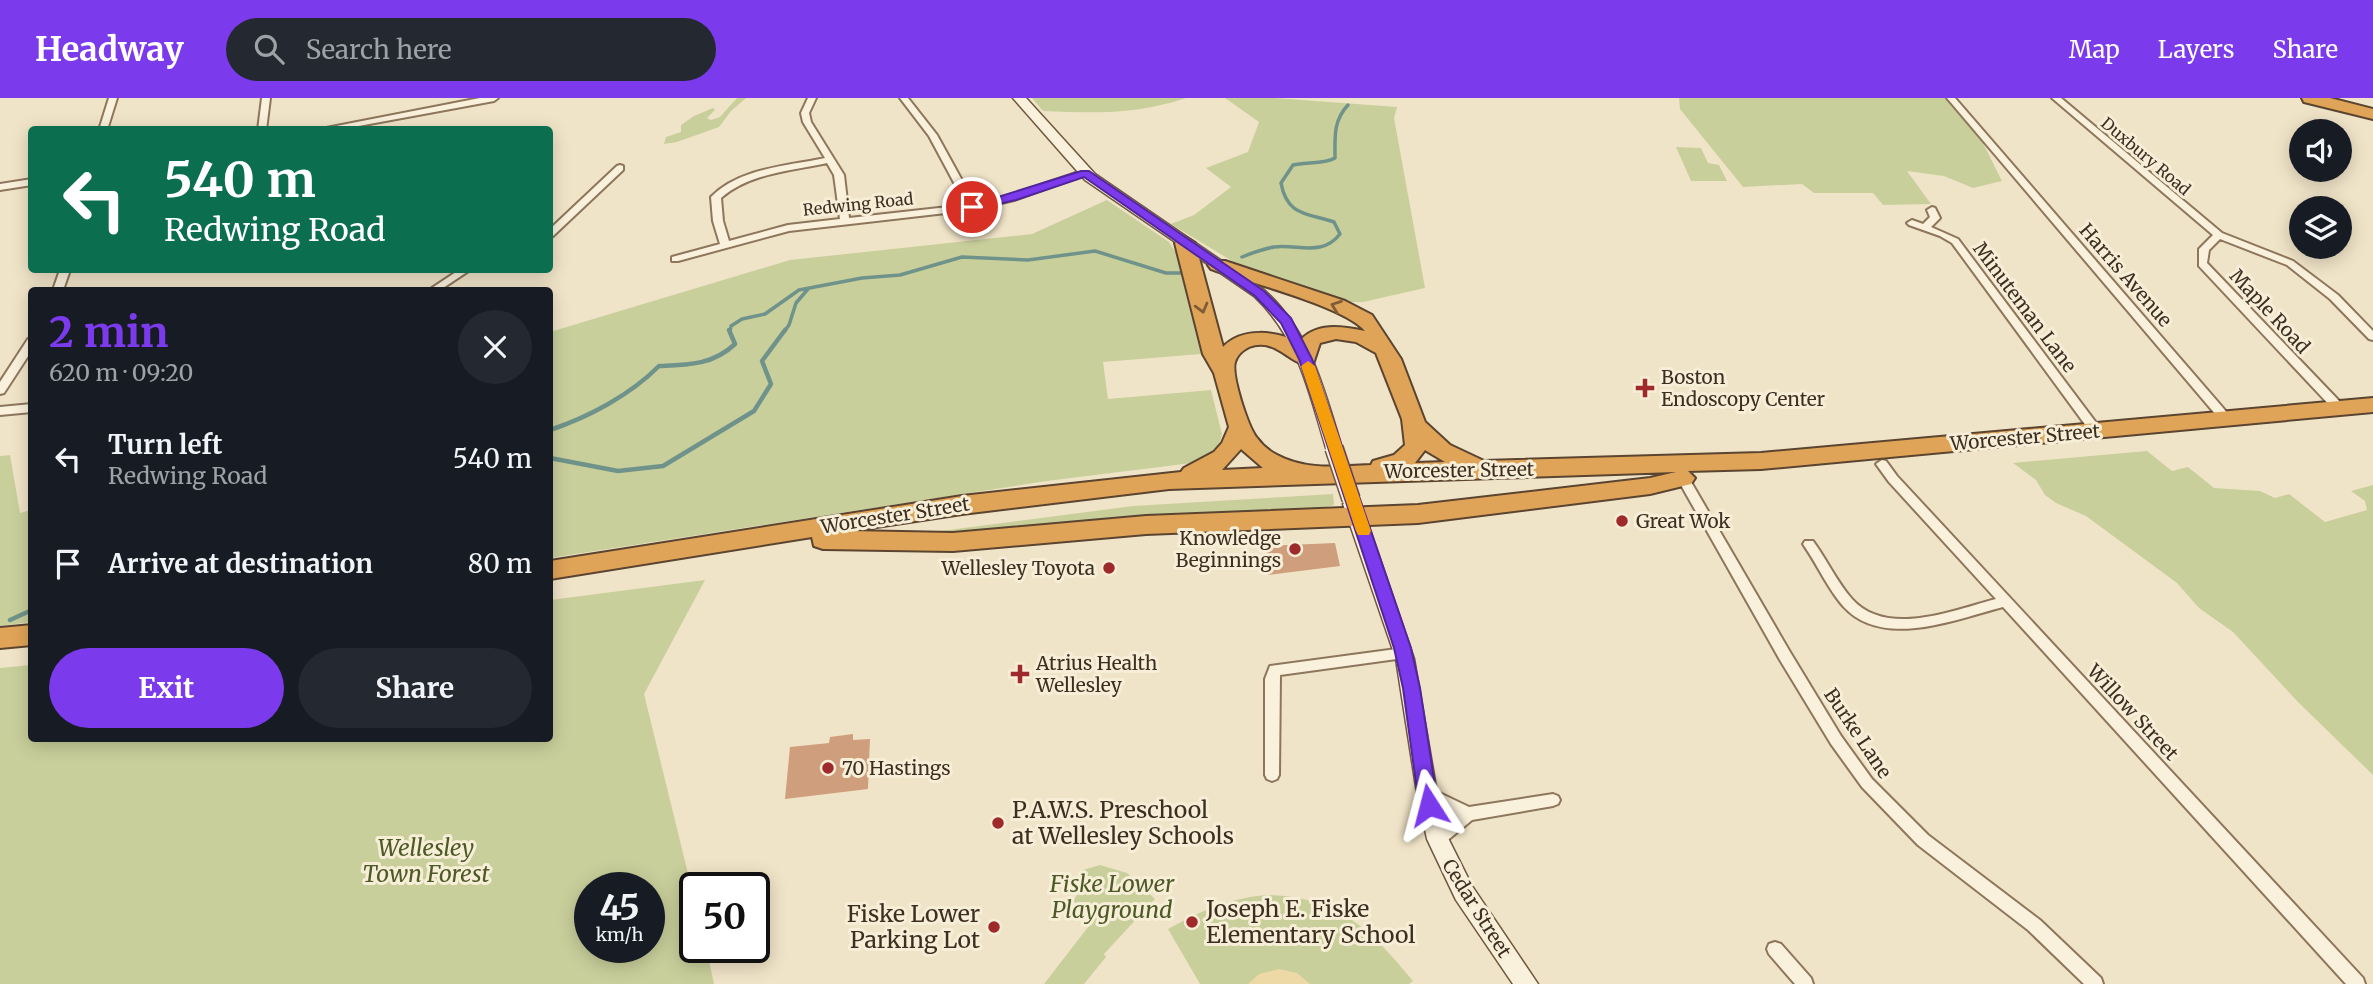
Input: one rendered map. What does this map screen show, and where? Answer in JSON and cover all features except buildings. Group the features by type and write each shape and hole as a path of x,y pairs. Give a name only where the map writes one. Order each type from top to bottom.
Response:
{"highway":[{"path":"2310,98 2373,114"},
{"path":"2337,98 2373,106"},
{"path":"1185,243 1215,358 1224,373 1239,428 1255,452 1271,463 1330,474"},
{"path":"1218,265 1360,316 1375,329 1416,426 1418,442 1408,456 1397,463 1360,473"},
{"path":"1306,359 1306,350 1310,344 1330,333 1360,334 1384,349"},
{"path":"1224,373 1227,354 1251,341 1267,339 1287,344 1306,359"},
{"name":"Worcester Street","path":"553,570 962,505 1169,481 1751,461 2373,405"},
{"name":"Worcester Street","path":"553,584 1049,506 1182,494 1327,487 1684,478 2373,422"},
{"path":"1416,426 1449,456 1476,465 1507,469"},
{"path":"1169,481 1217,463 1231,449 1239,428"},
{"path":"822,540 953,542 1354,508 1517,504 1650,486 1684,478"},
{"path":"0,638 28,635"},
{"path":"0,654 28,651"}],"main road":[{"name":"Cedar Street","path":"1019,98 1085,173 1275,307 1292,328 1306,359 1404,653 1427,793 1438,839 1464,893 1526,984"}],"street":[{"path":"104,126 113,98"},
{"path":"262,126 266,98"},
{"path":"348,126 403,118 494,98"},
{"path":"812,98 805,113 807,122 839,175 845,221"},
{"path":"904,98 933,135 972,207"},
{"name":"Harris Avenue","path":"1951,98 2002,150 2226,419"},
{"name":"Duxbury Road","path":"2056,98 2220,235 2290,263 2334,297 2373,337"},
{"path":"725,244 717,226 716,205 716,197 724,188 738,181 830,160"},
{"path":"553,231 621,168"},
{"name":"Redwing Road","path":"675,259 773,230 972,207 1011,198 1085,173"},
{"path":"0,187 28,183"},
{"path":"1925,227 1935,218 1932,210"},
{"name":"Minuteman Lane","path":"1912,223 1955,241 2096,431"},
{"name":"Maple Road","path":"2220,235 2204,249 2202,264 2339,408"},
{"path":"438,287 460,273"},
{"path":"0,390 28,347"},
{"path":"0,411 28,408"},
{"name":"Willow Street","path":"1882,464 2357,984"},
{"name":"Burke Lane","path":"1684,478 1758,611 1836,740 1861,776 1909,828 2034,925 2095,984"},
{"path":"1809,544 1851,606 1862,616 1878,622 1911,624 2006,602"},
{"path":"1272,775 1272,679 1275,670 1404,653"},
{"path":"1427,793 1468,814"},
{"path":"1438,839 1468,814 1553,800"},
{"path":"1775,949 1805,984"}],"green space":[{"path":"737,98 746,98 731,111 719,127 664,144 666,137 681,132 681,125 694,116 713,108 715,110 707,118 711,120 720,117"},
{"path":"1032,98 1186,98 1132,110 1098,112 1043,111"},
{"path":"1225,98 1275,98 1397,107 1394,118 1425,288 1363,302 1349,302 1237,264 1171,224 1194,215 1231,187 1206,168 1248,152 1259,122"},
{"path":"1679,98 1947,98 1979,135 2002,181 1973,188 1944,176 1907,171 1931,204 1883,205 1873,193 1814,193 1802,184 1743,187 1680,109"},
{"path":"1676,147 1701,148 1708,163 1719,165 1727,181 1691,181"},
{"path":"1107,200 1169,242 1176,253 1201,354 1103,362 1108,399 1211,390 1222,434 1219,445 1200,462 1047,481 553,558 553,331 790,260 1032,234"},
{"path":"2147,451 2172,471 2188,467 2214,488 2260,491 2275,498 2289,494 2325,522 2367,510 2365,501 2351,491 2373,485 2373,775 2298,702 2233,632 2199,608 2177,583 2086,516 2056,503 2045,495 2036,480 2013,463"},
{"path":"10,455 20,513 28,511 28,622 0,626 0,456"},
{"path":"1333,494 1334,505 1308,511 952,533 946,536 917,534 1133,506"},
{"name":"Wellesley Town Forest","path":"705,580 644,694 688,872 679,872 679,963 709,963 714,984 0,984 0,668 28,665 28,742 553,742 553,600"},
{"name":"Fiske Lower Playground","path":"1100,865 1127,873 1155,899 1104,954 1106,957 1084,984 1044,984 1095,918 1073,901 1082,888 1080,877 1083,870"},
{"path":"1269,895 1315,902 1352,920 1383,946 1413,981 1409,984 1200,984 1168,929 1217,906"}],"sand":[{"path":"1279,969 1297,973 1310,984 1248,984 1259,974"}],"waterway":[{"path":"1242,257 1274,247 1318,247 1333,241 1340,234 1334,222 1300,212 1293,207 1288,202 1281,183 1293,165 1335,158 1337,123 1348,105"},
{"path":"730,332 731,326 742,319 765,314 799,290 862,278 900,275 962,257 1028,260 1095,251 1166,273 1182,273"},
{"path":"784,332 796,303 808,289"},
{"path":"553,429 608,404 648,377 659,366 709,360 727,351 735,344 729,330"},
{"path":"553,459 618,471 663,466 754,411 771,384 762,361 785,330"},
{"path":"10,620 28,612"}],"slow traffic":[{"path":"1308,366 1350,499 1364,531"}],"place":[{"name":"Boston Endoscopy Center","path":"1645,388"},
{"name":"Great Wok","path":"1622,521"},
{"name":"Knowledge Beginnings","path":"1295,549"},
{"name":"Wellesley Toyota","path":"1109,568"},
{"name":"Atrius Health Wellesley","path":"1020,674"},
{"name":"70 Hastings","path":"828,768"},
{"name":"P.A.W.S. Preschool at Wellesley Schools","path":"998,823"},
{"name":"Joseph E. Fiske Elementary School","path":"1192,922"},
{"name":"Fiske Lower Parking Lot","path":"994,927"}],"route":[{"path":"972,207 1011,198 1085,173 1259,293 1286,321 1306,359 1350,499 1366,537 1402,648 1412,688 1429,805"}]}
